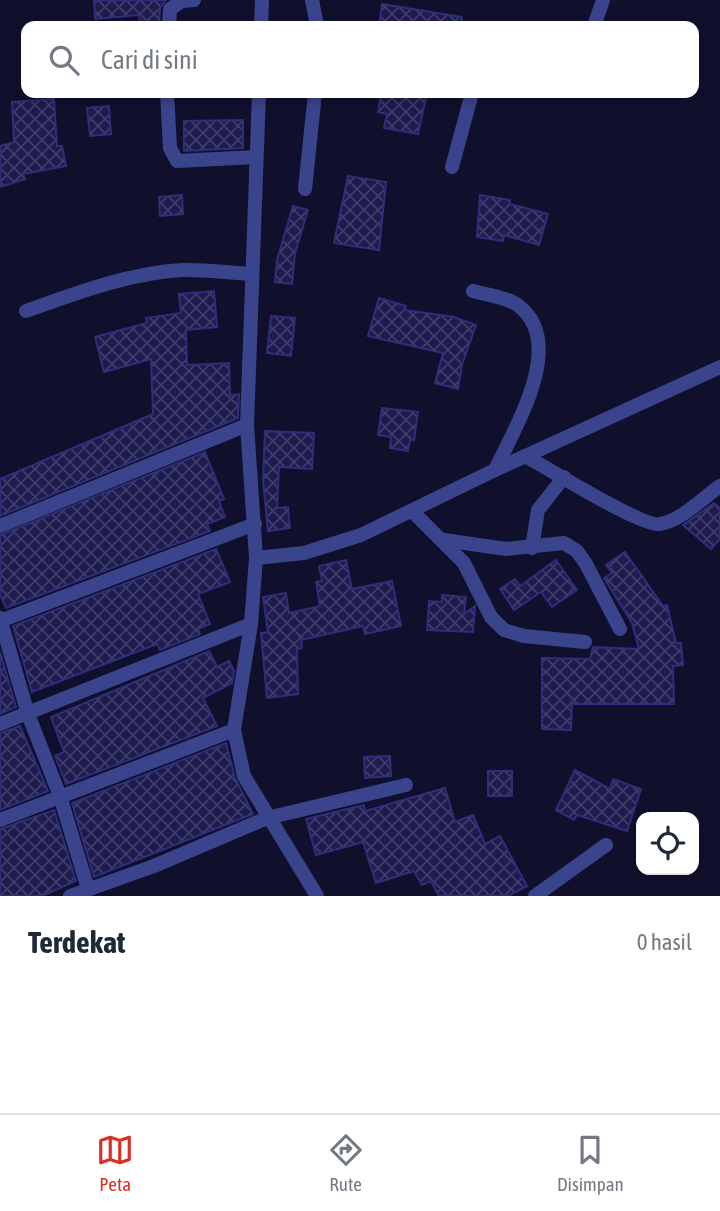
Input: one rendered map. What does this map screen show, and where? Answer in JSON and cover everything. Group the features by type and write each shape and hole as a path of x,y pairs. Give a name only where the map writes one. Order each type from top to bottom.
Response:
{"street":[{"path":"169,21 170,9 182,1 194,0"},
{"path":"261,21 262,0"},
{"path":"312,0 316,21"},
{"path":"596,21 603,0"},
{"path":"167,98 170,148 177,161 256,157"},
{"path":"259,98 247,425 256,558 251,624 233,730 244,776 267,818 317,896"},
{"path":"305,188 314,98"},
{"path":"452,167 471,98"},
{"path":"26,311 70,295 148,274 184,270 252,275"},
{"path":"473,291 517,304 535,324 539,337 538,365 529,397 495,470"},
{"path":"256,558 304,553 361,535 525,456 716,373"},
{"path":"0,526 247,425"},
{"path":"525,456 633,518 658,525 679,517 720,486"},
{"path":"532,548 538,510 564,477"},
{"path":"412,511 464,562 491,617 503,631 524,636 585,642"},
{"path":"88,889 60,796 28,714 0,620 255,524"},
{"path":"444,540 506,549 564,543 577,551 621,629"},
{"path":"0,724 251,624"},
{"path":"0,820 233,730"},
{"path":"70,896 154,866 267,818 406,785"},
{"path":"535,896 606,845"}],"building":[{"path":"94,0 166,0 160,8 159,21 140,21 139,15 95,19"},
{"path":"382,4 462,17 462,21 380,21"},
{"path":"380,98 426,98 418,134 384,128 387,114 378,112"},
{"path":"54,99 57,146 62,146 66,166 23,174 25,179 0,187 0,146 14,142 12,102"},
{"path":"109,106 111,134 90,136 87,108"},
{"path":"243,120 243,148 184,151 184,121"},
{"path":"348,176 386,182 379,250 334,243"},
{"path":"182,195 183,214 160,216 159,197"},
{"path":"480,195 510,200 510,204 548,214 539,245 504,235 503,241 477,237"},
{"path":"293,206 308,210 295,253 292,284 275,282 277,260"},
{"path":"214,291 217,327 186,330 187,365 229,363 230,395 239,394 238,418 0,516 0,479 153,414 151,359 104,372 95,337 147,323 146,318 181,313 179,294"},
{"path":"379,298 406,306 405,310 454,317 476,325 462,365 458,389 435,383 443,353 368,336"},
{"path":"271,316 295,318 291,356 267,353"},
{"path":"382,408 418,412 414,440 410,440 408,451 390,448 391,437 378,435"},
{"path":"265,431 314,433 312,469 279,467 277,508 288,507 290,528 268,531 263,480"},
{"path":"205,452 224,499 219,501 225,517 207,524 210,531 6,608 0,594 0,535"},
{"path":"714,503 720,508 720,539 711,549 683,525"},
{"path":"216,549 230,582 198,594 210,624 198,629 200,634 160,650 157,644 32,692 13,626"},
{"path":"625,552 663,606 667,605 676,643 681,643 683,665 673,666 674,704 572,704 571,730 542,729 542,658 590,659 593,647 639,649 632,623 604,578 612,573 606,565"},
{"path":"346,560 352,589 392,581 401,626 365,634 363,626 301,640 302,648 297,649 298,694 267,698 261,633 268,632 263,597 286,593 289,613 320,606 316,582 322,581 319,566"},
{"path":"556,560 577,590 552,607 541,592 514,610 500,589 515,579 520,586"},
{"path":"442,595 466,597 464,614 475,606 473,632 427,630 429,601 442,602"},
{"path":"209,651 217,667 229,661 234,671 232,683 203,698 217,726 66,784 55,756 64,752 51,717"},
{"path":"0,652 16,707 0,714"},
{"path":"20,726 48,791 0,810 0,733"},
{"path":"226,743 235,778 253,814 94,877 72,803"},
{"path":"390,756 391,776 365,778 364,757"},
{"path":"575,770 610,789 613,779 641,789 627,831 577,815 574,820 556,810"},
{"path":"488,771 512,771 512,796 488,796"},
{"path":"445,788 455,822 473,815 485,844 500,836 527,886 508,896 439,896 431,881 422,885 414,871 376,883 363,842 316,855 306,819 364,805 365,811"},
{"path":"54,810 76,881 42,896 0,896 0,829"}]}
